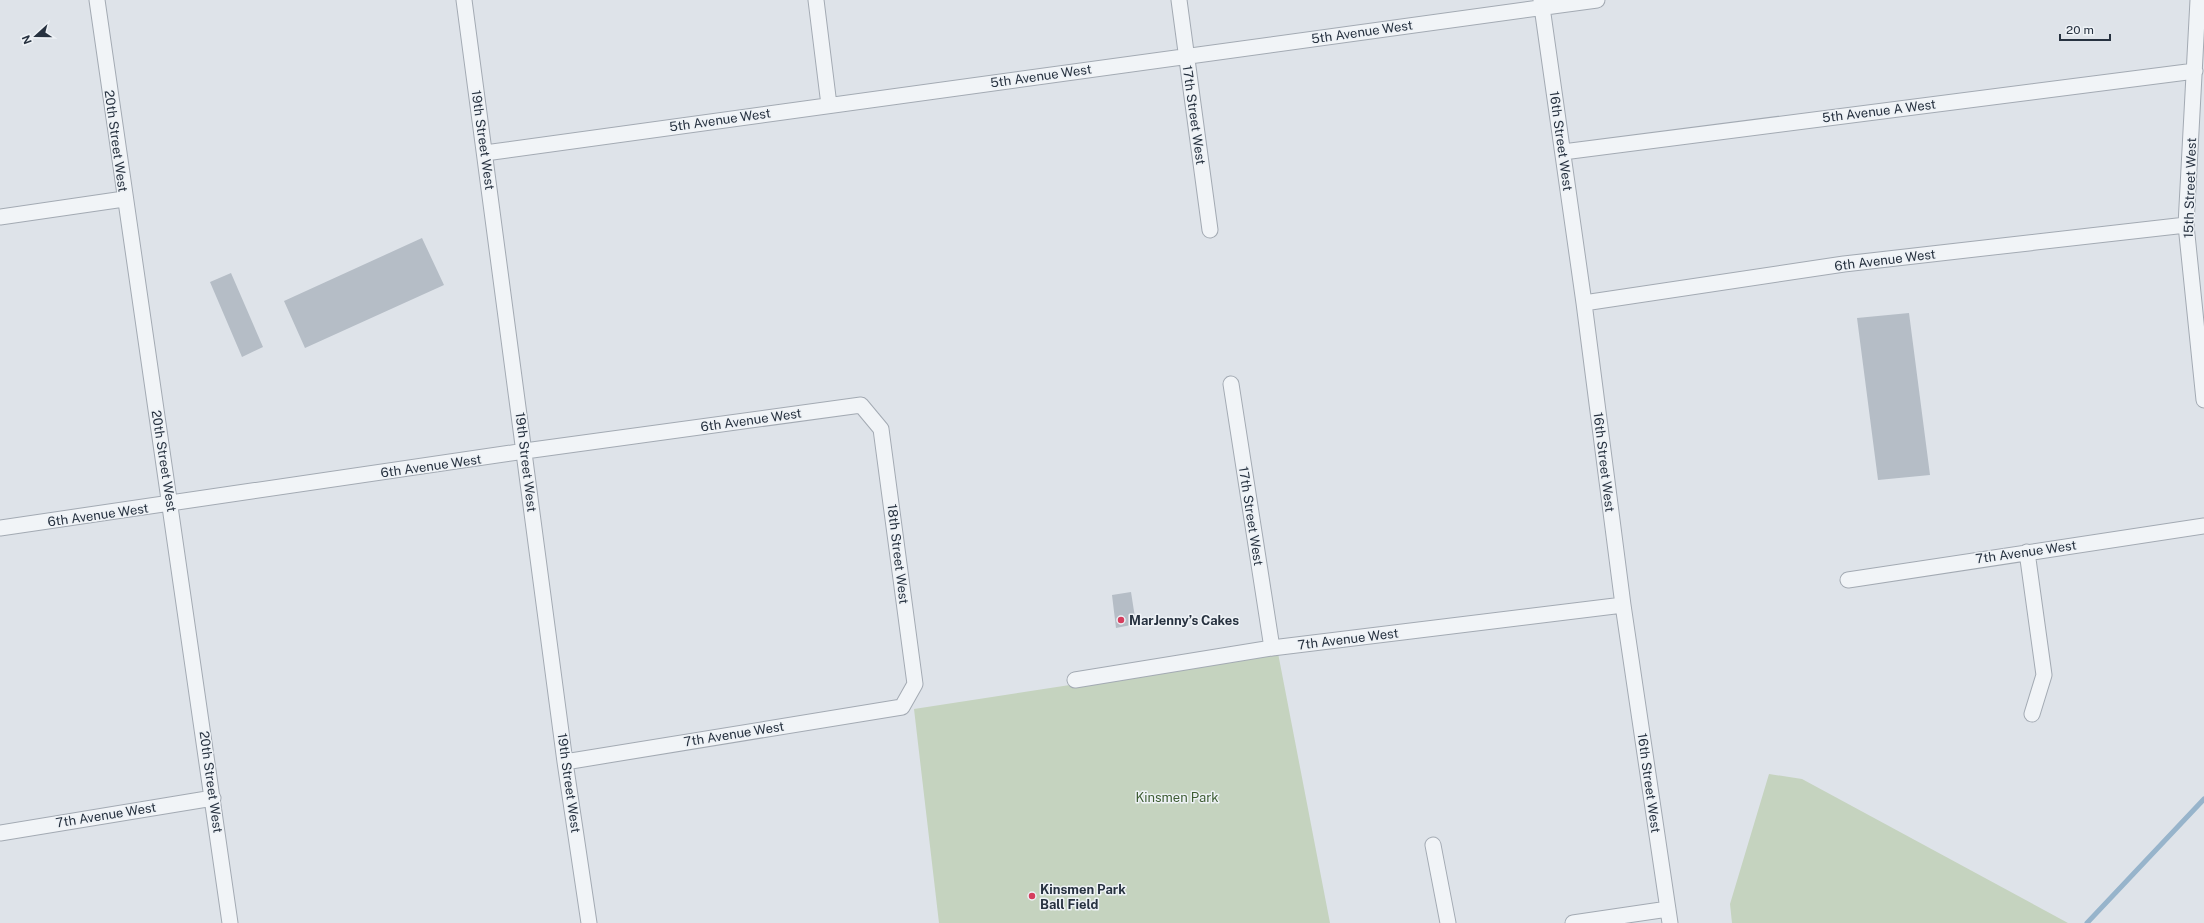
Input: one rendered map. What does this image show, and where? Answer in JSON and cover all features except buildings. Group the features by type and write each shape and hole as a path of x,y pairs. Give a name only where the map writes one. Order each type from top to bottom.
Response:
{"street":[{"name":"20th Street West","path":"97,0 124,199 171,504 230,923"},
{"name":"19th Street West","path":"464,0 525,451 565,762 589,923"},
{"path":"816,0 829,105"},
{"name":"17th Street West","path":"1179,0 1210,230"},
{"name":"5th Avenue West","path":"485,153 1186,56 1541,4 1597,0"},
{"name":"15th Street West","path":"2198,0 2186,225 2204,400"},
{"name":"16th Street West","path":"1541,4 1584,303 1623,605 1669,916"},
{"name":"5th Avenue A West","path":"1562,152 2195,71"},
{"path":"0,217 124,199"},
{"name":"6th Avenue West","path":"1584,303 1844,264 2186,225"},
{"name":"17th Street West","path":"1231,384 1272,648"},
{"name":"6th Avenue West","path":"0,528 525,451 861,405"},
{"name":"18th Street West","path":"861,405 881,429 915,684 902,707"},
{"name":"7th Avenue West","path":"1848,580 2204,526"},
{"path":"2027,552 2044,675 2032,714"},
{"name":"7th Avenue West","path":"1075,680 1272,648 1623,605"},
{"name":"7th Avenue West","path":"565,762 902,707"},
{"name":"7th Avenue West","path":"0,833 213,798"},
{"path":"1433,845 1448,923"},
{"path":"1573,923 1669,916"}],"green space":[{"name":"Kinsmen Park","path":"1278,653 1330,923 939,923 914,709"},
{"path":"1769,774 1802,779 2068,923 1732,923 1730,904"}],"waterway":[{"path":"2087,923 2204,799"}],"place":[{"name":"MarJenny’s Cakes","path":"1121,620"},
{"name":"Kinsmen Park Ball Field","path":"1032,896"}]}
